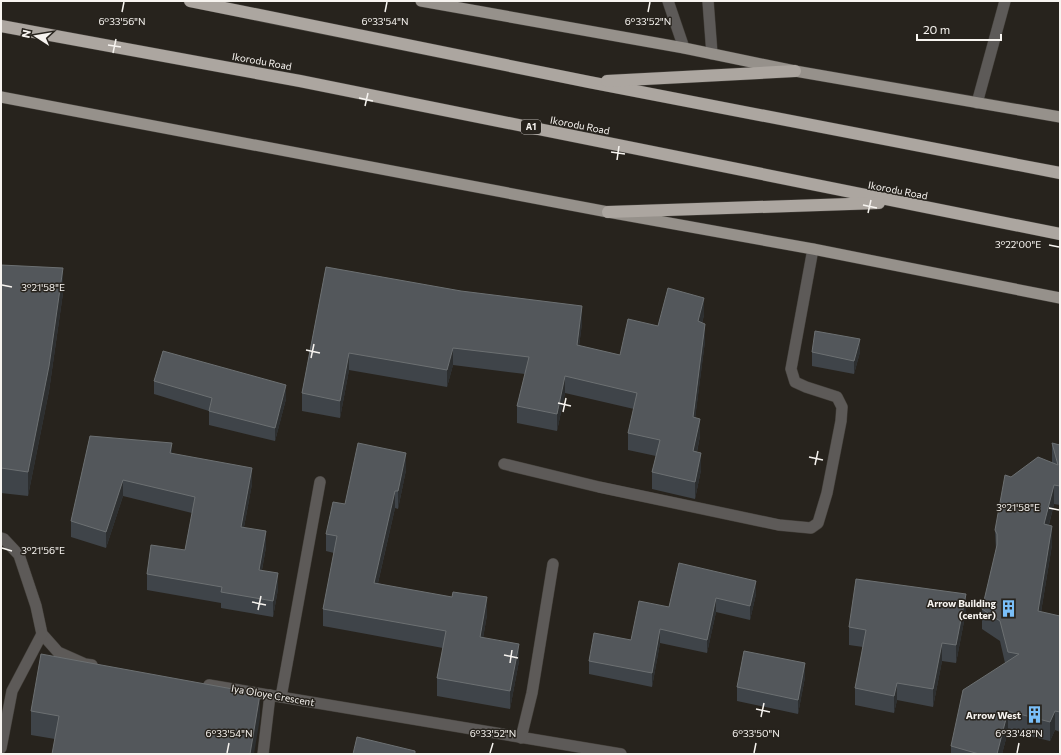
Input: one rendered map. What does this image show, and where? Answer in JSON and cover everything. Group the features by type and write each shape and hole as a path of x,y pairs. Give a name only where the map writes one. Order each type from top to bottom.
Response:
{"highway":[{"path":"190,1 589,82 1060,173"},
{"name":"Ikorodu Road","path":"1,26 300,80 1060,234"},
{"path":"589,82 795,71"},
{"path":"608,212 899,202"}],"main road":[{"path":"421,1 684,48 795,71 1060,116"},
{"path":"1,97 608,212 813,249 1060,298"}],"street":[{"path":"668,1 684,48"},
{"path":"708,1 712,54"},
{"path":"977,103 1005,1"},
{"path":"504,464 606,489 779,525 811,528 818,523 827,493 841,421 842,406 837,397 806,388 795,382 791,369 813,249"},
{"path":"263,754 320,482"},
{"path":"1,538 4,539 19,555 36,606 42,634 58,652 85,664 100,666"},
{"path":"521,738 532,693 553,564"},
{"path":"1,748 12,691 42,634"},
{"name":"Iya Oloye Crescent","path":"200,683 621,754"}],"building":[{"path":"1,265 63,268 49,366 28,472 1,468"},
{"path":"326,267 461,291 582,306 577,345 620,355 628,319 658,326 668,288 704,298 698,321 705,324 693,417 700,419 693,451 701,453 695,482 652,472 660,440 628,433 637,393 565,376 557,414 517,406 529,357 453,348 447,370 349,353 340,401 302,393"},
{"path":"815,331 860,339 854,361 812,352"},
{"path":"163,351 286,385 275,428 209,411 212,398 154,381"},
{"path":"90,436 172,443 170,453 252,468 241,527 266,531 259,570 278,573 273,601 221,592 222,587 147,574 151,545 185,550 195,497 123,480 106,532 71,521"},
{"path":"358,443 406,453 398,491 395,491 374,583 452,597 453,592 487,597 480,637 519,644 510,691 437,678 446,631 323,609 337,536 326,534 333,502 345,504"},
{"path":"1052,443 1060,445 1060,486 1054,485 1044,524 1052,526 1038,611 1060,616 1060,712 1055,711 1050,722 1008,711 997,754 979,754 951,746 963,690 1019,654 1008,652 1000,621 982,609 997,545 997,534 995,530 1005,475 1011,477 1038,457 1058,465"},
{"path":"679,563 756,581 750,606 716,598 707,640 660,629 652,673 589,661 594,633 631,640 639,601 669,607"},
{"path":"856,579 966,594 956,645 942,643 933,689 897,683 894,696 855,688 866,630 849,627"},
{"path":"744,651 805,663 798,700 737,687"},
{"path":"41,654 260,694 250,754 52,754 59,716 31,711"},
{"path":"357,737 415,751 415,754 353,754"}],"place":[{"name":"Arrow Building (center)","path":"1009,609"},
{"name":"Arrow West","path":"1034,715"}]}
